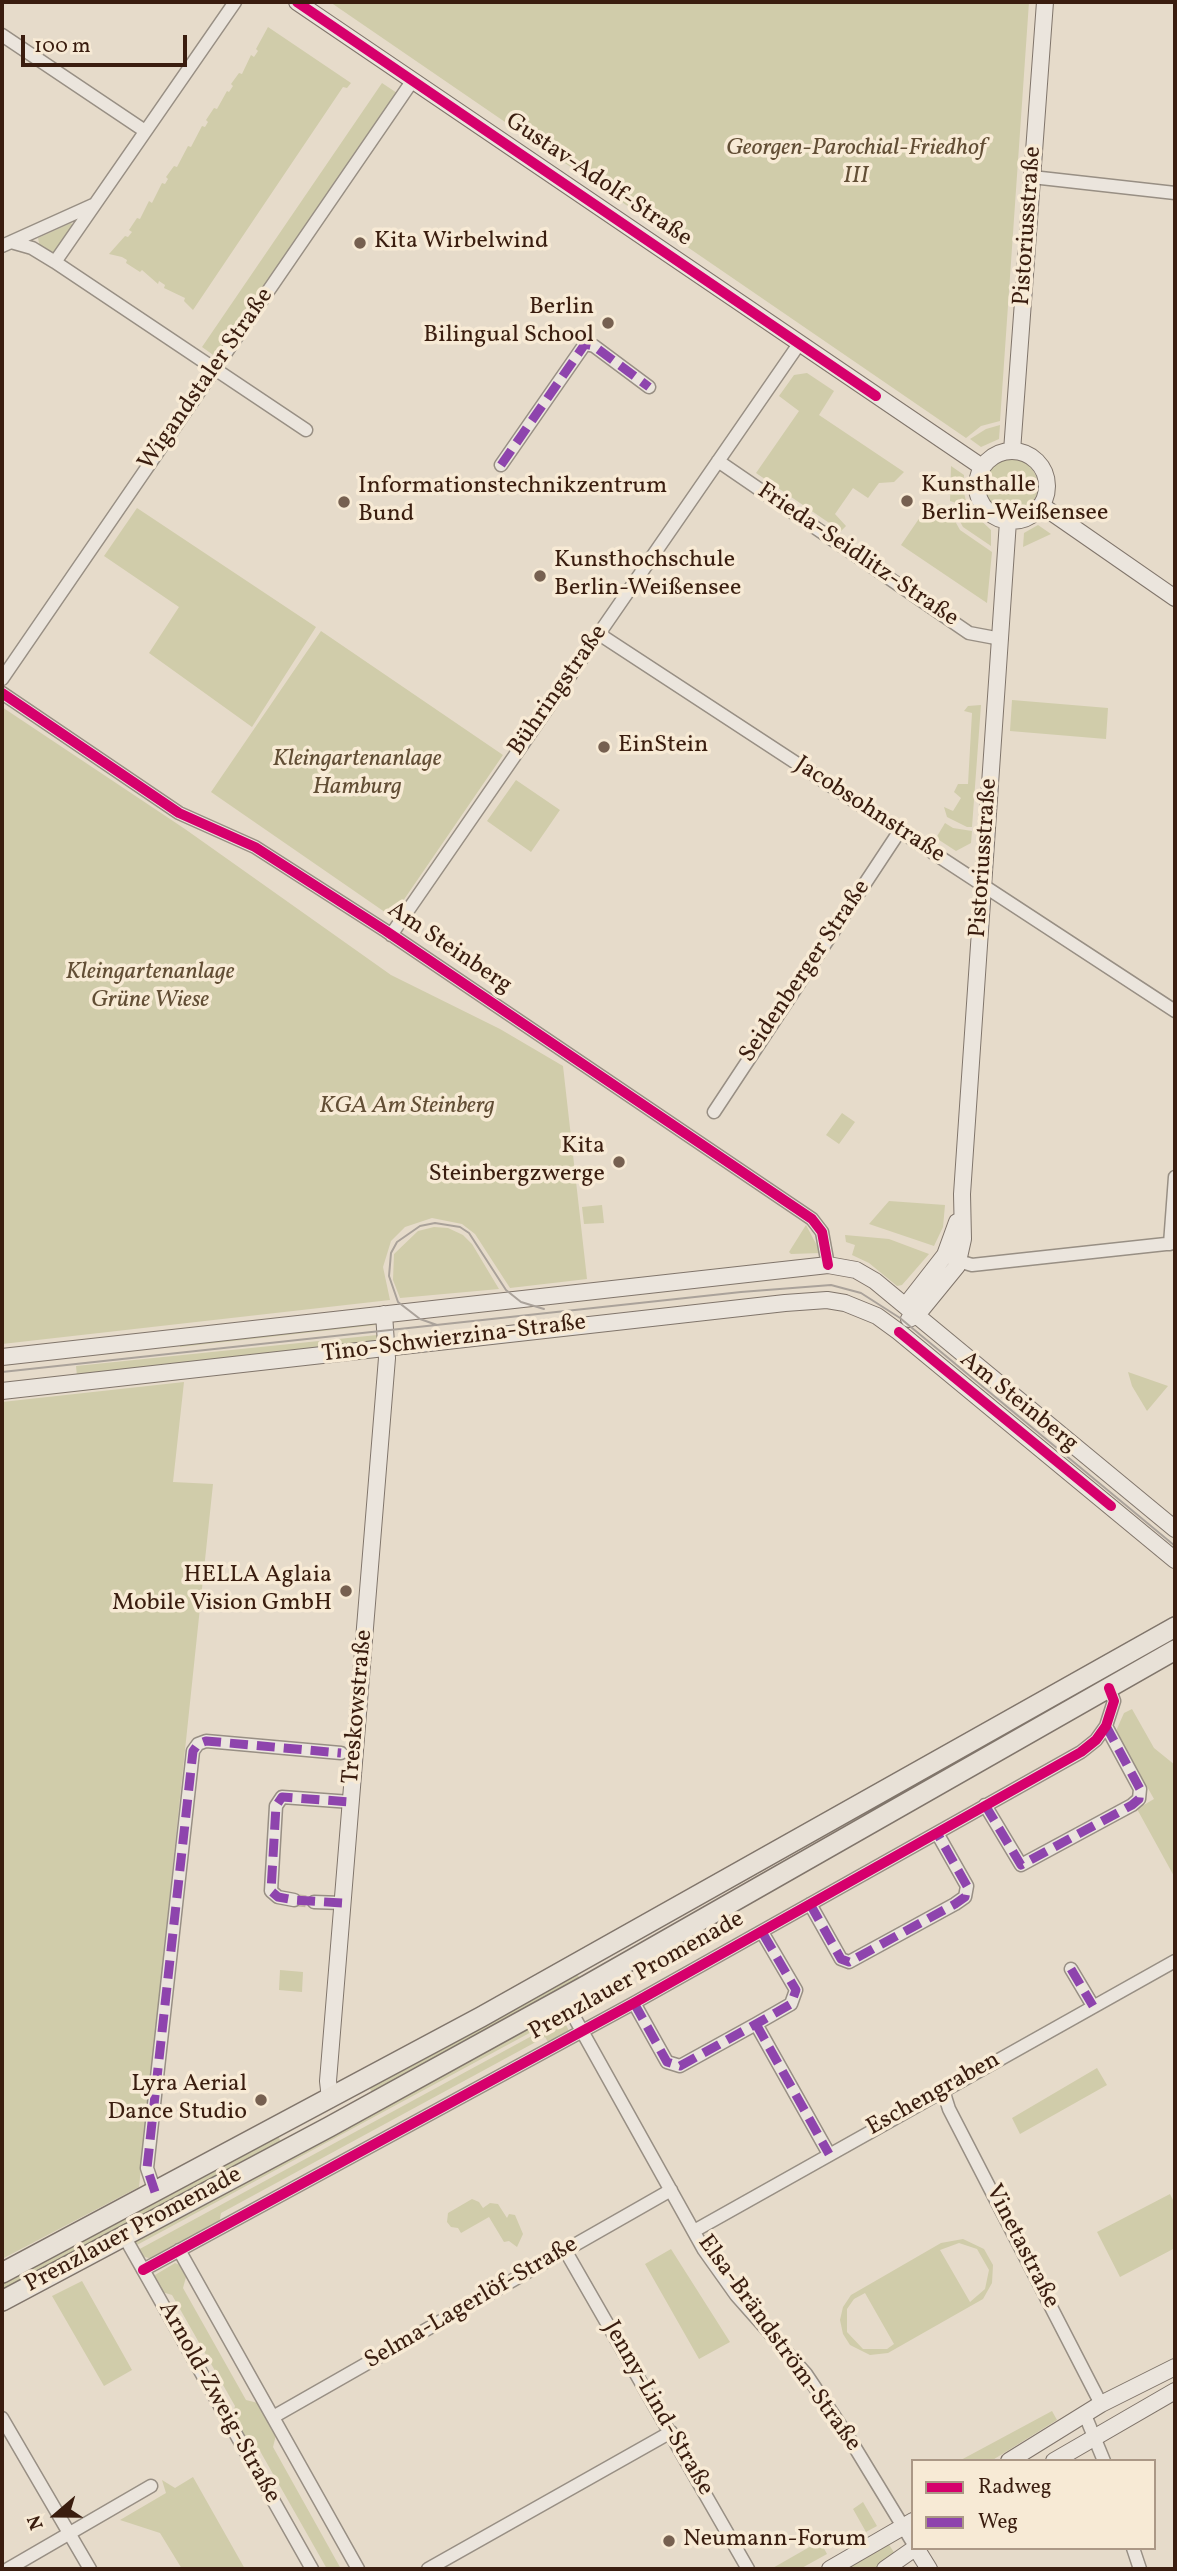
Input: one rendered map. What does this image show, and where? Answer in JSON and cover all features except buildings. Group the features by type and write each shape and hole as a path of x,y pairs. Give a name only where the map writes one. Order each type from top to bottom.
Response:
{"main road":[{"name":"Prenzlauer Promenade","path":"2,2273 330,2099 1175,1627"},
{"name":"Prenzlauer Promenade","path":"2,2301 564,1997 1175,1650"},
{"path":"1004,1723 1015,1742"}],"street":[{"path":"55,262 235,2"},
{"name":"Gustav-Adolf-Straße","path":"297,2 982,467"},
{"name":"Pistoriusstraße","path":"1012,450 1045,2"},
{"path":"2,35 145,131"},
{"name":"Wigandstaler Straße","path":"2,679 413,80"},
{"path":"1032,177 1175,193"},
{"path":"6,244 94,204"},
{"path":"6,244 32,248 55,262 306,430"},
{"path":"501,466 585,344 594,346 649,387"},
{"name":"Bühringstraße","path":"391,935 799,344"},
{"path":"1012,450 1030,456 1041,466 1047,488 1041,505 1030,516 1008,521 987,511 980,502 977,480 982,467 997,454 1012,450"},
{"name":"Frieda-Seidlitz-Straße","path":"718,461 969,633 1001,639"},
{"path":"1041,505 1175,598"},
{"name":"Pistoriusstraße","path":"907,1318 952,1259 962,1194 1008,521"},
{"name":"Jacobsohnstraße","path":"599,634 1175,1011"},
{"name":"Am Steinberg","path":"2,693 179,813 255,847 391,935 812,1219 822,1232 828,1265 859,1271 907,1318 1175,1560"},
{"name":"Seidenberger Straße","path":"714,1112 899,832"},
{"path":"952,1259 972,1265 1172,1244 1175,1177"},
{"name":"Tino-Schwierzina-Straße","path":"2,1357 828,1265"},
{"name":"Tino-Schwierzina-Straße","path":"2,1391 814,1300 845,1303 907,1318"},
{"name":"Treskowstraße","path":"330,2099 328,2081 387,1348 384,1314"},
{"name":"Am Steinberg","path":"907,1318 1175,1529"},
{"path":"985,1805 1021,1865 1139,1799 1140,1788 1106,1726 1114,1701 1108,1688"},
{"name":"Prenzlauer Promenade","path":"143,2270 634,2003 1081,1752 1096,1740 1106,1726"},
{"path":"155,2192 148,2168 193,1751 198,1744 206,1741 341,1753"},
{"path":"294,1900 278,1897 271,1891 276,1806 282,1797 351,1802"},
{"path":"810,1904 841,1959 849,1962 955,1904 965,1897 967,1886 937,1833"},
{"path":"314,1902 342,1903"},
{"name":"Prenzlauer Promenade","path":"634,2003 667,2062 680,2066 756,2024 791,2004 796,1990 762,1932"},
{"name":"Eschengraben","path":"694,2231 1175,1961"},
{"path":"1071,1969 1093,2006"},
{"name":"Elsa-Brändström-Straße","path":"564,1997 694,2231 736,2295 806,2375 908,2524"},
{"path":"756,2024 829,2154"},
{"name":"Vinetastraße","path":"943,2091 949,2109 1101,2404"},
{"name":"Selma-Lagerlöf-Straße","path":"273,2417 671,2190"},
{"name":"Arnold-Zweig-Straße","path":"124,2236 312,2569"},
{"name":"Arnold-Zweig-Straße","path":"179,2250 358,2569"},
{"name":"Jenny-Lind-Straße","path":"565,2250 748,2569"},
{"path":"1012,2459 1101,2404 1175,2367"},
{"path":"1057,2459 1175,2391"},
{"path":"1085,2415 1103,2459"},
{"path":"2,2418 90,2569"},
{"path":"428,2569 671,2432"},
{"path":"8,2569 151,2486"},
{"path":"830,2569 908,2524"},
{"path":"885,2569 912,2550"},
{"path":"916,2550 929,2569"},
{"path":"1134,2550 1140,2569"}],"green space":[{"name":"Georgen-Parochial-Friedhof III","path":"330,2 1029,2 1000,421 981,426 966,438"},
{"path":"268,27 351,83 347,88 343,87 193,310 184,301 185,298 164,288 165,285 159,281 158,284 142,270 140,272 126,263 127,260 122,257 109,254 132,232 129,230 137,218 140,219 149,201 152,203 162,183 165,184 168,179 166,177 174,166 177,167 202,126 205,127 214,108 217,109 239,73 242,74 251,55 254,57 258,51 256,49"},
{"path":"382,83 397,93 216,357 202,347"},
{"path":"71,223 74,226 54,254 40,248 38,238"},
{"path":"807,373 834,391 819,415 904,472 894,482 879,483 868,498 853,488 835,514 846,526 841,531 756,473 799,411 779,396 794,375"},
{"path":"1000,425 999,439 981,447 970,439 986,429"},
{"path":"1011,459 1030,467 1038,486 1030,505 1011,513 992,505 984,486 992,467"},
{"path":"951,466 964,475 963,488 967,506 950,501"},
{"path":"929,504 946,505 960,530 992,552 987,603 901,545"},
{"path":"951,505 970,510 991,530 991,546 963,527"},
{"path":"137,508 316,627 252,727 149,653 179,607 104,556"},
{"path":"1038,525 1051,534 1023,547 1024,533"},
{"name":"Kleingartenanlage Hamburg","path":"321,631 503,755 392,917 211,792"},
{"path":"1012,700 1108,708 1106,739 1010,731"},
{"path":"981,705 972,827 967,827 947,817 944,807 953,811 961,798 954,792 958,784 968,784 972,713 964,711 968,706"},
{"name":"Kleingartenanlage Grüne Wiese","path":"2,707 185,829 391,975 500,1029 563,1066 587,1279 510,1288 475,1234 462,1224 432,1218 405,1227 391,1241 383,1267 390,1300 2,1344"},
{"path":"516,780 560,810 531,852 487,821"},
{"path":"945,823 953,828 972,831 971,843 956,851 936,838"},
{"path":"842,1113 855,1122 839,1144 826,1135"},
{"path":"889,1201 945,1205 943,1227 934,1246 869,1224"},
{"path":"602,1205 604,1223 584,1224 582,1207"},
{"path":"806,1225 821,1253 791,1254 789,1252"},
{"path":"434,1227 448,1228 463,1235 472,1244 499,1289 400,1298 393,1280 394,1254 418,1231"},
{"path":"845,1235 889,1239 929,1254 902,1285 897,1286 869,1263 852,1255 855,1245 846,1242"},
{"path":"376,1321 376,1325 180,1347 180,1343"},
{"path":"377,1335 378,1342 77,1376 76,1366"},
{"path":"1128,1372 1168,1386 1147,1411 1132,1386"},
{"path":"184,1382 173,1482 213,1484 139,2187 2,2259 2,1402"},
{"path":"1132,1709 1154,1748 1175,1765 1175,1878 1137,1809 1154,1799 1116,1731 1124,1713"},
{"path":"280,1970 303,1972 302,1992 279,1990"},
{"path":"576,1971 581,1981 374,2096 368,2085"},
{"path":"561,2016 135,2246 136,2241 551,2017"},
{"path":"563,2019 569,2031 548,2042 545,2037 221,2213 219,2224 152,2259 141,2256 136,2251"},
{"path":"1097,2068 1107,2085 1020,2134 1012,2118"},
{"path":"277,2133 282,2145 2,2295 2,2279"},
{"path":"1170,2194 1175,2204 1175,2248 1120,2277 1097,2232"},
{"path":"472,2199 479,2202 483,2208 490,2203 498,2204 507,2218 509,2214 515,2215 523,2234 517,2247 509,2241 504,2242 489,2217 461,2233 458,2228 451,2227 447,2222 448,2213"},
{"path":"963,2239 984,2249 993,2265 992,2283 983,2299 888,2353 870,2355 850,2345 843,2334 840,2320 843,2307 851,2295 941,2243","holes":["959,2243 977,2249 989,2270 985,2289 970,2302 940,2250","865,2293 894,2344 887,2349 863,2349 847,2332 847,2309 854,2299"]},
{"path":"671,2249 730,2342 699,2359 645,2264"},
{"path":"175,2263 180,2265 186,2277 183,2288 246,2400 258,2403 276,2435 273,2447 341,2569 327,2569 260,2451 249,2448 232,2417 235,2406 172,2295 162,2292 155,2280 155,2275"},
{"path":"82,2281 132,2370 104,2386 52,2296"},
{"path":"1052,2411 1057,2420 994,2459 963,2459"},
{"path":"193,2477 245,2569 182,2569 160,2533 120,2520 166,2493 162,2480 175,2488"},
{"path":"863,2502 877,2526 866,2532 853,2509"},
{"path":"820,2541 827,2554 800,2569 771,2569"},
{"path":"888,2543 895,2554 894,2559 876,2569 842,2569"}],"tunnel":[{"path":"294,1900 314,1902"}],"tram line":[{"path":"437,1325 420,1319 398,1302 389,1276 391,1253 397,1242 420,1226 435,1223 460,1227 469,1233 506,1290 521,1302 544,1309"},
{"path":"2,1372 741,1292 831,1285 861,1293 900,1318 1175,1546"}],"marked path":[{"path":"501,465 585,344 594,346 649,387"},
{"path":"985,1805 1021,1865 1132,1805 1139,1799 1140,1789 1106,1726"},
{"path":"155,2192 147,2168 193,1751 198,1744 206,1741 341,1753"},
{"path":"342,1903 294,1900 278,1897 271,1891 276,1806 282,1797 351,1802"},
{"path":"810,1904 841,1959 849,1962 955,1904 965,1897 967,1886 937,1833"},
{"path":"634,2003 667,2062 680,2066 756,2024 791,2004 796,1990 762,1932"},
{"path":"1071,1969 1093,2006"},
{"path":"756,2024 829,2154"}],"cycle path":[{"path":"297,2 876,396"},
{"path":"2,693 179,813 255,847 386,931 812,1219 822,1232 828,1265"},
{"path":"899,1332 1111,1506"},
{"path":"143,2270 634,2003 1081,1752 1096,1740 1106,1726 1114,1701 1109,1688"}],"place":[{"name":"Kita Wirbelwind","path":"360,243"},
{"name":"Berlin Bilingual School","path":"608,323"},
{"name":"Kunsthalle Berlin-Weißensee","path":"907,501"},
{"name":"Informationstechnikzentrum Bund","path":"344,502"},
{"name":"Kunsthochschule Berlin-Weißensee","path":"540,576"},
{"name":"EinStein","path":"604,747"},
{"name":"Kita Steinbergzwerge","path":"619,1162"},
{"name":"HELLA Aglaia Mobile Vision GmbH","path":"346,1591"},
{"name":"Lyra Aerial Dance Studio","path":"261,2100"},
{"name":"Neumann-Forum","path":"669,2541"}],"park label":[{"name":"KGA Am Steinberg","path":"407,1108"}]}
